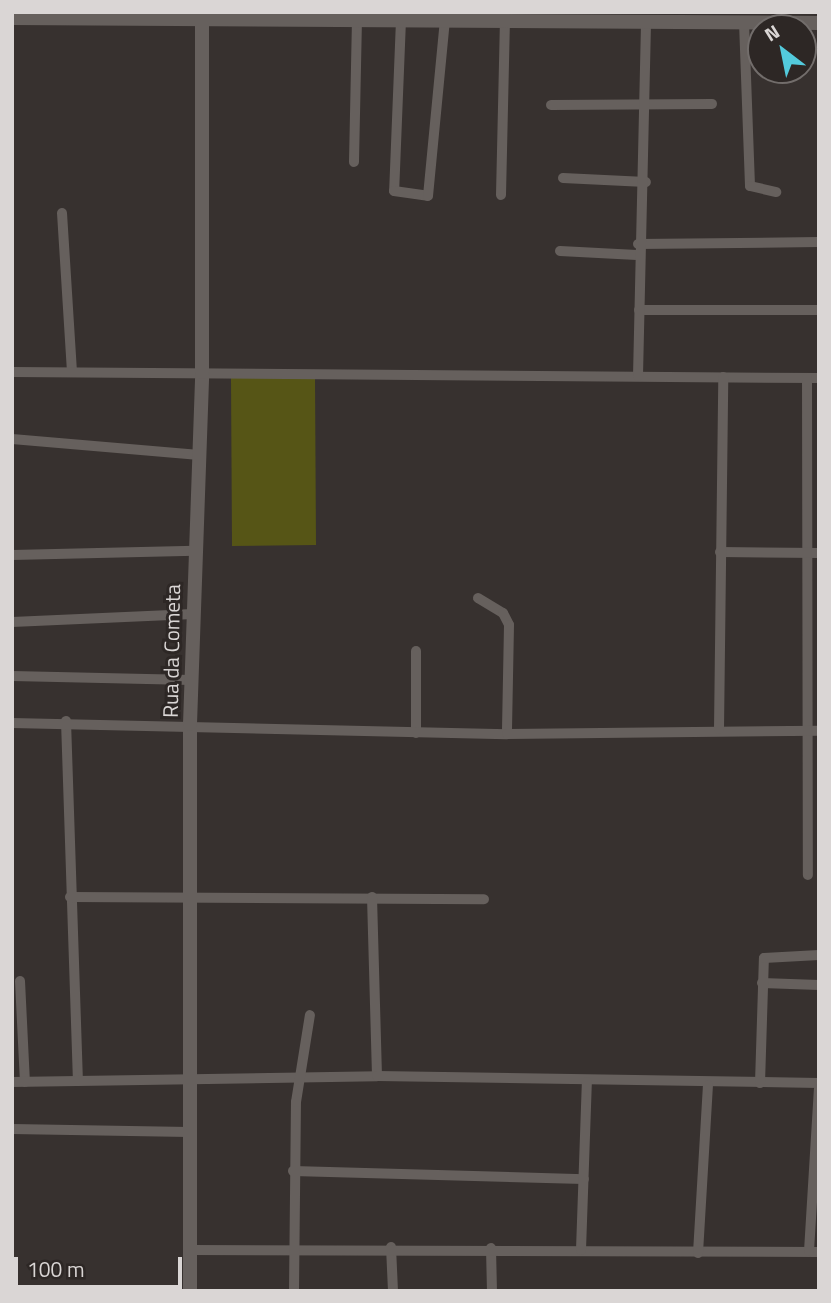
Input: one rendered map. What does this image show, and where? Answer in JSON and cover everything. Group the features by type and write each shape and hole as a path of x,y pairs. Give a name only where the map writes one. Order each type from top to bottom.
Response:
{"street":[{"path":"12,18 146,15 445,21 646,22 747,19"},
{"name":"Rua da Cometa","path":"190,1291 190,724 202,372 201,16"},
{"path":"354,162 358,20"},
{"path":"401,20 394,191 428,195 445,21"},
{"path":"501,195 505,20"},
{"path":"638,376 638,249 646,182 646,22"},
{"path":"752,84 750,186 776,192"},
{"path":"551,105 712,104"},
{"path":"563,178 646,182"},
{"path":"62,213 72,371"},
{"path":"559,251 819,242"},
{"path":"639,310 819,310"},
{"path":"12,372 813,378 805,552 804,731 815,781 808,875"},
{"path":"719,729 723,377"},
{"path":"12,439 199,455"},
{"path":"12,555 195,551"},
{"path":"720,552 819,553"},
{"path":"478,598 503,613 509,625 507,734"},
{"path":"12,622 193,614"},
{"path":"416,651 416,733"},
{"path":"12,676 192,680"},
{"path":"12,723 66,721 507,734 719,729 819,731"},
{"path":"66,721 78,1081"},
{"path":"70,897 484,899"},
{"path":"372,897 377,1076"},
{"path":"760,1083 762,983 770,954 819,955"},
{"path":"20,981 18,1016 25,1082"},
{"path":"762,983 819,985"},
{"path":"294,1291 293,1171 299,1077 310,1015"},
{"path":"12,1082 377,1076 708,1084 819,1083"},
{"path":"581,1250 587,1082"},
{"path":"698,1253 708,1084"},
{"path":"191,1250 391,1247 698,1253 814,1252 819,1089"},
{"path":"12,1129 189,1132"},
{"path":"293,1171 584,1179"},
{"path":"391,1247 393,1291"},
{"path":"491,1248 492,1291"}],"shaded area":[{"path":"315,377 316,545 232,546 231,378"}]}
